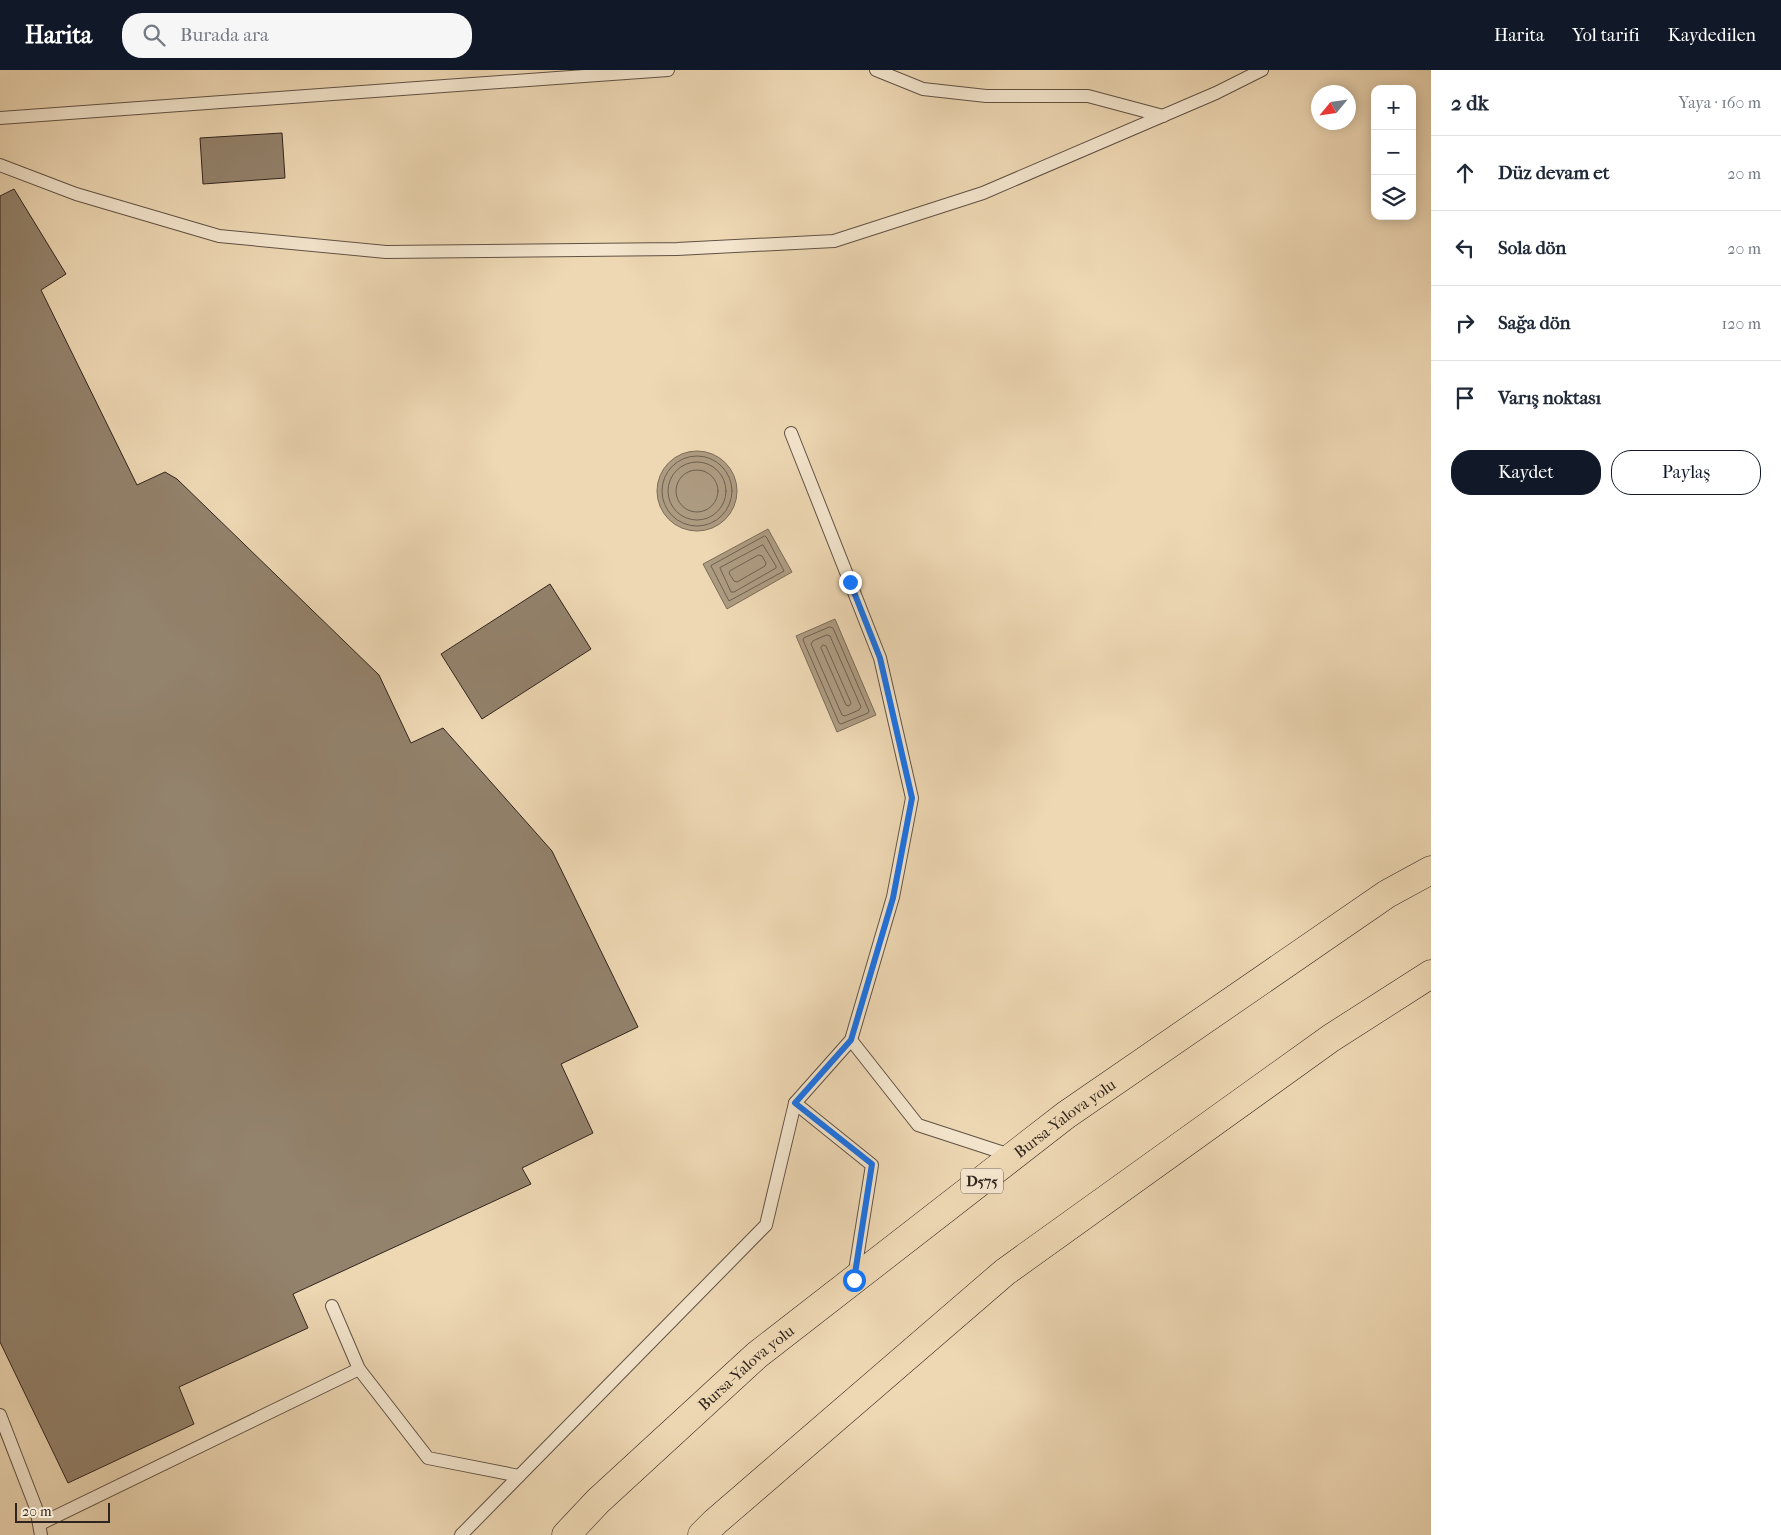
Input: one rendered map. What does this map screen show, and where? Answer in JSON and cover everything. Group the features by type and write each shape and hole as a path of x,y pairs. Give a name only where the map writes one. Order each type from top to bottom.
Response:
{"highway":[{"name":"Bursa-Yalova yolu","path":"566,1535 598,1501 757,1355 1066,1115 1379,900 1431,870"},
{"path":"702,1535 1006,1272 1331,1038 1431,974"}],"lane":[{"path":"0,118 668,70"},
{"path":"876,70 923,90 986,96 1088,96 1163,116"},
{"path":"0,165 76,194 220,236 386,252 677,249 834,241 983,192 1216,93 1262,70"},
{"path":"461,1535 766,1225 795,1103 851,1040 893,898 912,798 880,658 791,433"},
{"path":"851,1040 918,1124 1013,1156"},
{"path":"795,1103 872,1164 854,1280"},
{"path":"332,1306 359,1369 428,1458 519,1476"},
{"path":"0,1415 36,1508 41,1530 359,1369"}],"water":[{"path":"697,451 712,454 725,463 734,476 737,491 734,506 725,519 712,528 697,531 682,528 669,519 660,506 657,491 660,476 669,463 682,454"},
{"path":"768,529 792,572 727,609 703,564"},
{"path":"835,619 876,715 837,732 796,636"}],"building":[{"path":"282,133 285,178 203,184 200,138"},
{"path":"14,189 66,274 41,290 137,485 165,472 177,479 379,675 411,743 443,728 552,851 638,1027 561,1064 593,1133 522,1168 531,1184 293,1294 308,1328 179,1387 194,1424 68,1483 0,1342 0,196"},
{"path":"550,584 591,649 482,719 441,654"}],"route":[{"path":"850,582 880,658 912,798 893,898 851,1040 795,1103 872,1164 854,1280"}]}
